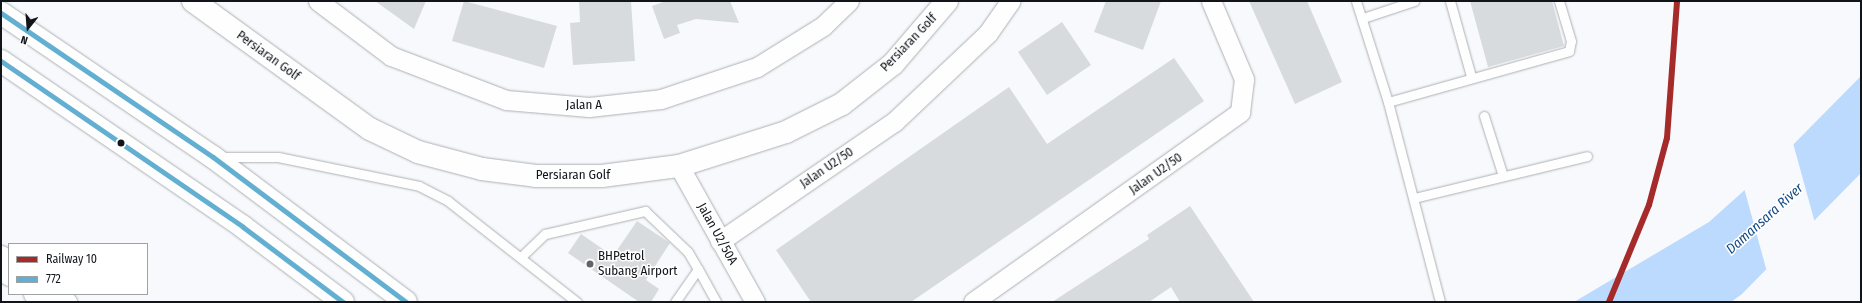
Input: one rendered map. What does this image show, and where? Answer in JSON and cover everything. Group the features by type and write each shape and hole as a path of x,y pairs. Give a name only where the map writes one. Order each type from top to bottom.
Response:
{"main road":[{"name":"Persiaran Golf","path":"193,1 370,128 418,152 482,168 536,176 602,176 680,166 786,132 842,104 893,64 948,1"},
{"path":"1,13 213,157 406,302"},
{"path":"1,61 243,227 343,302"}],"street":[{"name":"Jalan A","path":"318,1 398,59 506,100 589,107 662,99 757,67 823,26 849,1"},
{"name":"Jalan U2/50","path":"720,241 894,122 988,33 1010,1"},
{"name":"Jalan U2/50","path":"974,302 1240,112 1244,79 1211,1"},
{"name":"Jalan U2/50A","path":"680,166 755,302"},
{"path":"34,295 45,302"},
{"path":"57,295 67,302"}],"lane":[{"path":"1356,1 1363,18 1388,102 1440,302"},
{"path":"1363,18 1414,1"},
{"path":"1450,1 1470,76"},
{"path":"1388,102 1470,76 1569,51 1571,41 1560,1"},
{"path":"1484,116 1503,176"},
{"path":"1414,198 1587,156"},
{"path":"213,157 278,158 419,186 448,202 522,256 577,302"},
{"path":"522,256 545,234 645,211 688,252 716,302"},
{"path":"675,302 698,269"}],"water":[{"name":"Damansara River","path":"1861,76 1861,173 1742,294 1731,302 1574,302 1709,222 1777,161"}],"pier":[{"path":"1793,143 1815,223 1767,272 1744,188"}],"building":[{"path":"375,1 426,1 414,29"},
{"path":"464,1 557,26 544,68 452,41"},
{"path":"579,1 631,1 635,61 573,65 570,23 580,22"},
{"path":"666,1 730,1 739,23 696,19 677,25 680,33 664,39 652,6"},
{"path":"1106,1 1161,1 1143,50 1094,32"},
{"path":"1249,1 1307,1 1342,82 1295,104"},
{"path":"1470,1 1552,1 1564,46 1488,67"},
{"path":"1062,22 1091,65 1047,95 1018,52"},
{"path":"1174,58 1204,101 911,302 811,302 776,250 1009,87 1047,144"},
{"path":"1190,206 1254,302 1180,302 1171,287 1149,302 1052,302 1149,239 1147,235"},
{"path":"637,221 670,243 646,280 659,289 651,302 639,302 568,253 581,234 613,256"}],"rail line":[{"name":"10","path":"1609,302 1649,205 1667,138 1677,1"}],"transit line":[{"name":"772","path":"1,13 213,157 406,302"},
{"name":"772","path":"1,61 243,227 343,302"}],"place":[{"name":"BHPetrol Subang Airport","path":"590,264"}]}
